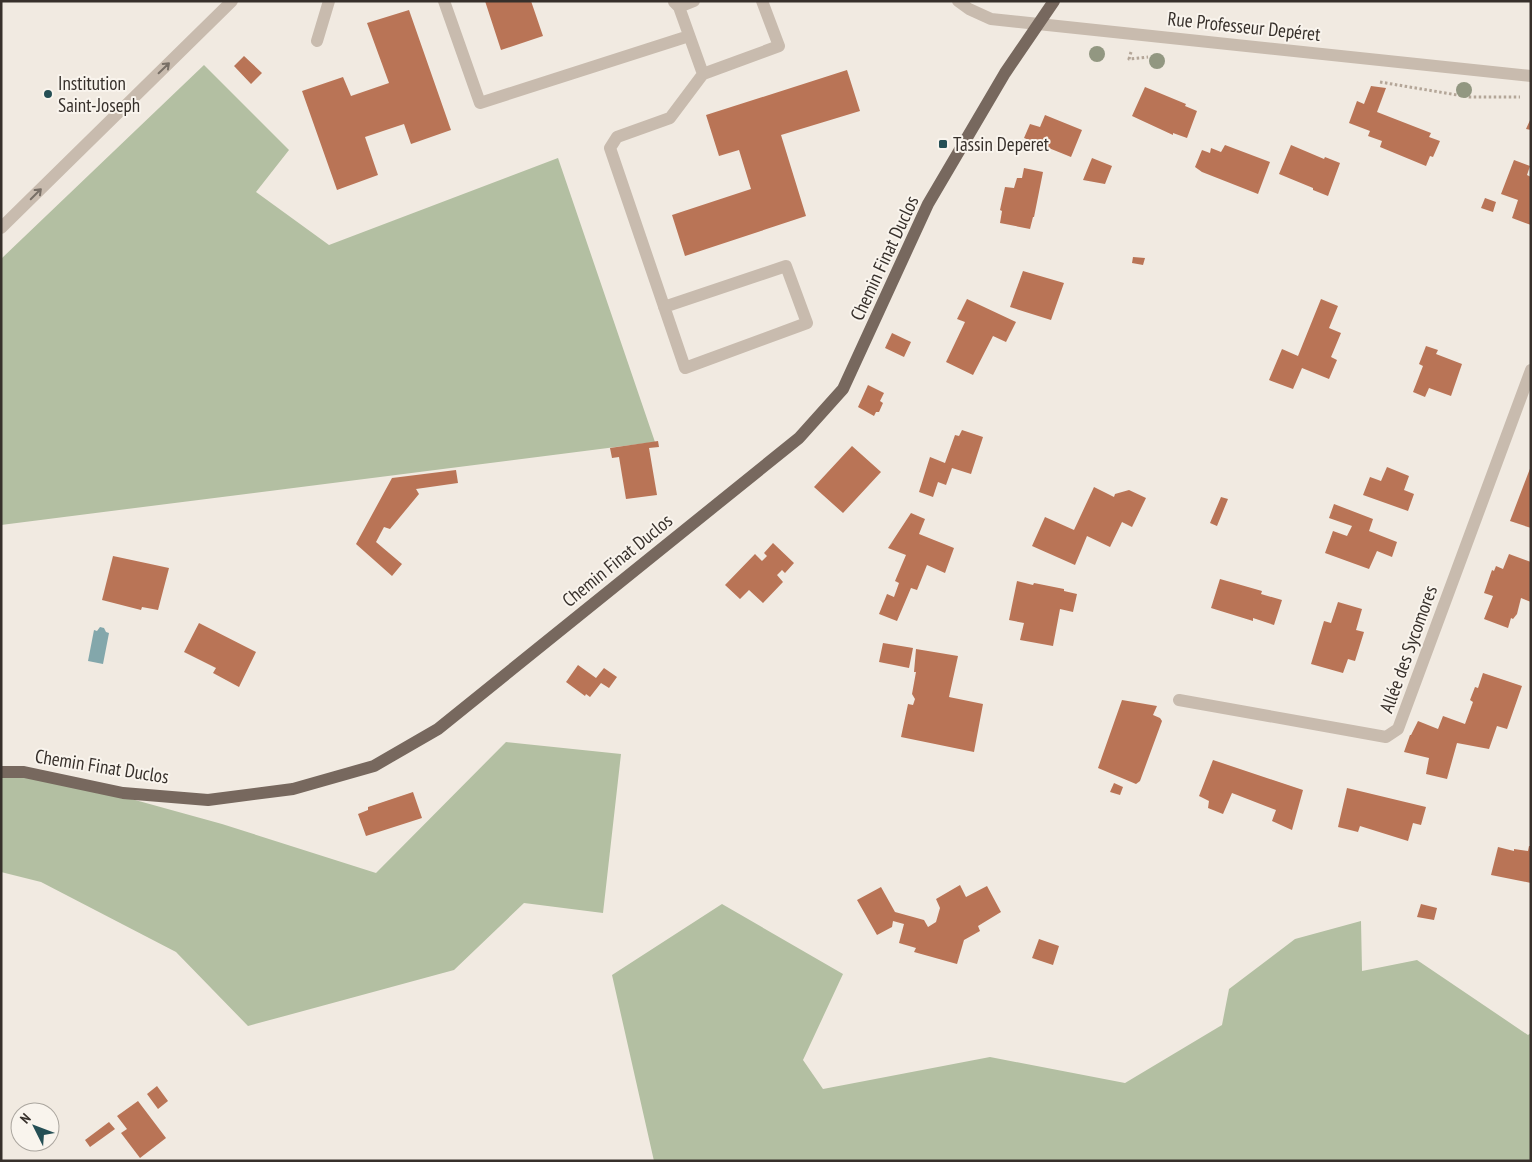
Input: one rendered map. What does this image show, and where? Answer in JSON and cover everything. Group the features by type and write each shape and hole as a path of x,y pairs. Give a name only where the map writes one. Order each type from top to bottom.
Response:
{"main road":[{"name":"Chemin Finat Duclos","path":"1,772 24,772 123,793 208,800 293,789 374,766 438,729 799,438 843,389 928,204 1004,73 1054,1"}],"street":[{"path":"1,228 232,1"},
{"path":"317,41 329,1"},
{"path":"444,1 480,103 689,36"},
{"path":"694,1 676,4 703,74"},
{"path":"664,307 786,266 807,323 686,368 664,307 610,148 617,138 670,118 703,74 779,46 762,1"},
{"name":"Rue Professeur Depéret","path":"958,1 991,20 1037,23 1531,76"},
{"name":"Allée des Sycomores","path":"1179,700 1386,737 1398,729 1531,370"}],"green space":[{"path":"204,65 289,150 256,192 329,245 558,158 655,442 1,525 1,259"},
{"path":"506,742 621,754 603,913 524,903 454,970 248,1026 176,952 41,882 1,872 1,775 59,779 222,824 376,873"},
{"path":"722,904 843,974 803,1060 823,1089 990,1057 1125,1083 1222,1025 1229,989 1295,939 1361,921 1362,971 1417,960 1528,1035 1531,1033 1531,1161 654,1161 612,975"}],"water":[{"path":"100,627 109,633 103,664 88,661 94,630 97,631"}],"building":[{"path":"485,1 531,1 543,36 501,50"},
{"path":"409,10 451,130 411,144 404,124 365,137 378,175 337,190 302,91 343,77 351,96 389,83 367,23"},
{"path":"244,56 262,73 251,84 234,66"},
{"path":"847,70 860,111 781,135 806,216 685,256 672,215 751,189 739,150 719,156 706,115"},
{"path":"1371,86 1386,88 1377,112 1431,133 1429,137 1440,141 1433,157 1430,156 1426,166 1380,147 1382,141 1368,136 1370,131 1349,123 1357,101 1364,104"},
{"path":"1145,87 1186,104 1185,106 1197,111 1187,138 1173,133 1173,135 1132,116"},
{"path":"1045,115 1082,130 1071,157 1024,138 1030,124 1040,127"},
{"path":"1531,118 1531,130 1526,129"},
{"path":"1225,145 1270,162 1258,194 1202,172 1195,167 1202,150 1210,153 1211,148 1221,152"},
{"path":"1291,145 1324,159 1325,157 1340,163 1328,196 1279,174"},
{"path":"1092,158 1112,166 1105,184 1083,180"},
{"path":"1514,160 1530,166 1527,175 1531,177 1531,225 1512,218 1518,200 1501,194"},
{"path":"1024,168 1043,172 1030,229 1000,223 1002,211 1000,210 1005,187 1014,188 1017,178 1022,178"},
{"path":"1485,198 1496,202 1493,212 1481,208"},
{"path":"1133,257 1145,258 1143,265 1132,263"},
{"path":"1023,271 1064,283 1051,320 1010,307"},
{"path":"967,299 1016,322 1006,342 993,336 973,375 946,362 965,322 957,319"},
{"path":"1321,299 1338,306 1329,328 1341,333 1331,357 1337,360 1329,379 1302,368 1293,389 1269,380 1282,349 1298,356"},
{"path":"892,333 911,342 904,357 885,348"},
{"path":"1426,346 1438,350 1436,354 1462,364 1451,396 1429,388 1425,397 1413,392 1423,366 1419,364"},
{"path":"868,385 884,393 880,401 883,403 879,412 876,412 874,416 858,407"},
{"path":"962,430 983,437 971,474 952,468 946,485 938,482 933,497 919,492 930,457 945,463 955,435 959,436"},
{"path":"658,441 659,447 649,448 657,495 626,499 619,457 612,458 610,448"},
{"path":"852,446 881,472 843,513 814,487"},
{"path":"1531,466 1531,528 1510,521"},
{"path":"1387,467 1409,476 1404,490 1414,494 1408,511 1363,495 1370,477 1381,481"},
{"path":"456,470 458,483 416,489 419,494 390,529 384,527 376,542 402,564 392,576 356,544 392,478"},
{"path":"1094,487 1114,497 1115,494 1129,490 1146,498 1132,527 1122,522 1110,547 1087,536 1075,565 1032,546 1045,517 1074,530"},
{"path":"1221,497 1228,499 1217,526 1210,523"},
{"path":"1334,504 1373,519 1369,531 1397,542 1392,557 1377,551 1369,569 1325,553 1333,531 1347,536 1352,526 1329,518"},
{"path":"911,513 925,519 919,534 954,548 945,573 927,565 917,590 911,588 897,621 879,614 887,594 894,597 899,583 895,581 906,555 888,548"},
{"path":"773,543 794,563 785,573 782,570 777,575 783,582 763,603 749,590 740,599 725,585 755,554 762,561 767,556 764,553"},
{"path":"1509,554 1531,562 1531,602 1521,598 1517,614 1513,619 1511,618 1508,628 1484,619 1493,596 1484,593 1492,570 1494,571 1496,566 1503,569"},
{"path":"113,556 169,568 158,610 142,607 141,610 102,600"},
{"path":"1220,579 1262,591 1261,594 1282,600 1274,625 1253,618 1253,621 1211,608"},
{"path":"1017,581 1064,589 1064,591 1077,594 1073,612 1060,609 1053,646 1020,640 1024,623 1009,620"},
{"path":"1338,602 1362,609 1356,630 1364,632 1355,661 1348,659 1343,673 1311,664 1324,621 1331,623"},
{"path":"199,623 256,652 239,687 213,673 216,668 184,652"},
{"path":"883,643 913,648 909,668 879,662"},
{"path":"916,649 958,656 949,697 983,704 974,752 901,737 908,704 913,705 915,699 912,694 916,672 914,672"},
{"path":"578,665 596,678 604,668 617,677 609,688 601,683 590,697 586,694 585,696 566,682"},
{"path":"1483,673 1522,686 1507,729 1497,726 1489,749 1457,743 1447,779 1426,774 1429,758 1404,752 1410,735 1418,721 1438,729 1443,716 1465,724 1473,702 1470,700 1475,687 1478,688"},
{"path":"1122,700 1157,706 1153,715 1162,721 1140,781 1136,784 1098,768"},
{"path":"1213,760 1303,790 1292,830 1272,821 1276,810 1232,793 1223,814 1208,808 1209,801 1199,796"},
{"path":"1114,783 1123,787 1120,795 1110,792"},
{"path":"1347,788 1426,807 1421,825 1413,823 1408,841 1360,826 1358,832 1338,827"},
{"path":"413,792 422,818 366,836 358,814 368,810 368,807"},
{"path":"1529,846 1531,846 1531,883 1491,875 1498,847 1514,851 1514,849 1528,851"},
{"path":"960,885 966,897 987,886 1001,912 978,926 980,931 964,940 957,964 914,952 916,948 899,943 904,924 893,921 892,927 877,935 857,900 881,887 895,912 924,920 928,927 936,922 940,908 936,899"},
{"path":"1421,904 1437,908 1434,920 1417,917"},
{"path":"1039,939 1059,946 1053,965 1032,958"},
{"path":"157,1086 168,1101 158,1109 147,1094"},
{"path":"138,1101 166,1138 140,1158 121,1133 127,1129 117,1116"},
{"path":"109,1122 115,1129 90,1147 85,1140"}],"place":[{"name":"Institution Saint-Joseph","path":"48,94"},
{"name":"Tassin Deperet","path":"943,144"}]}
